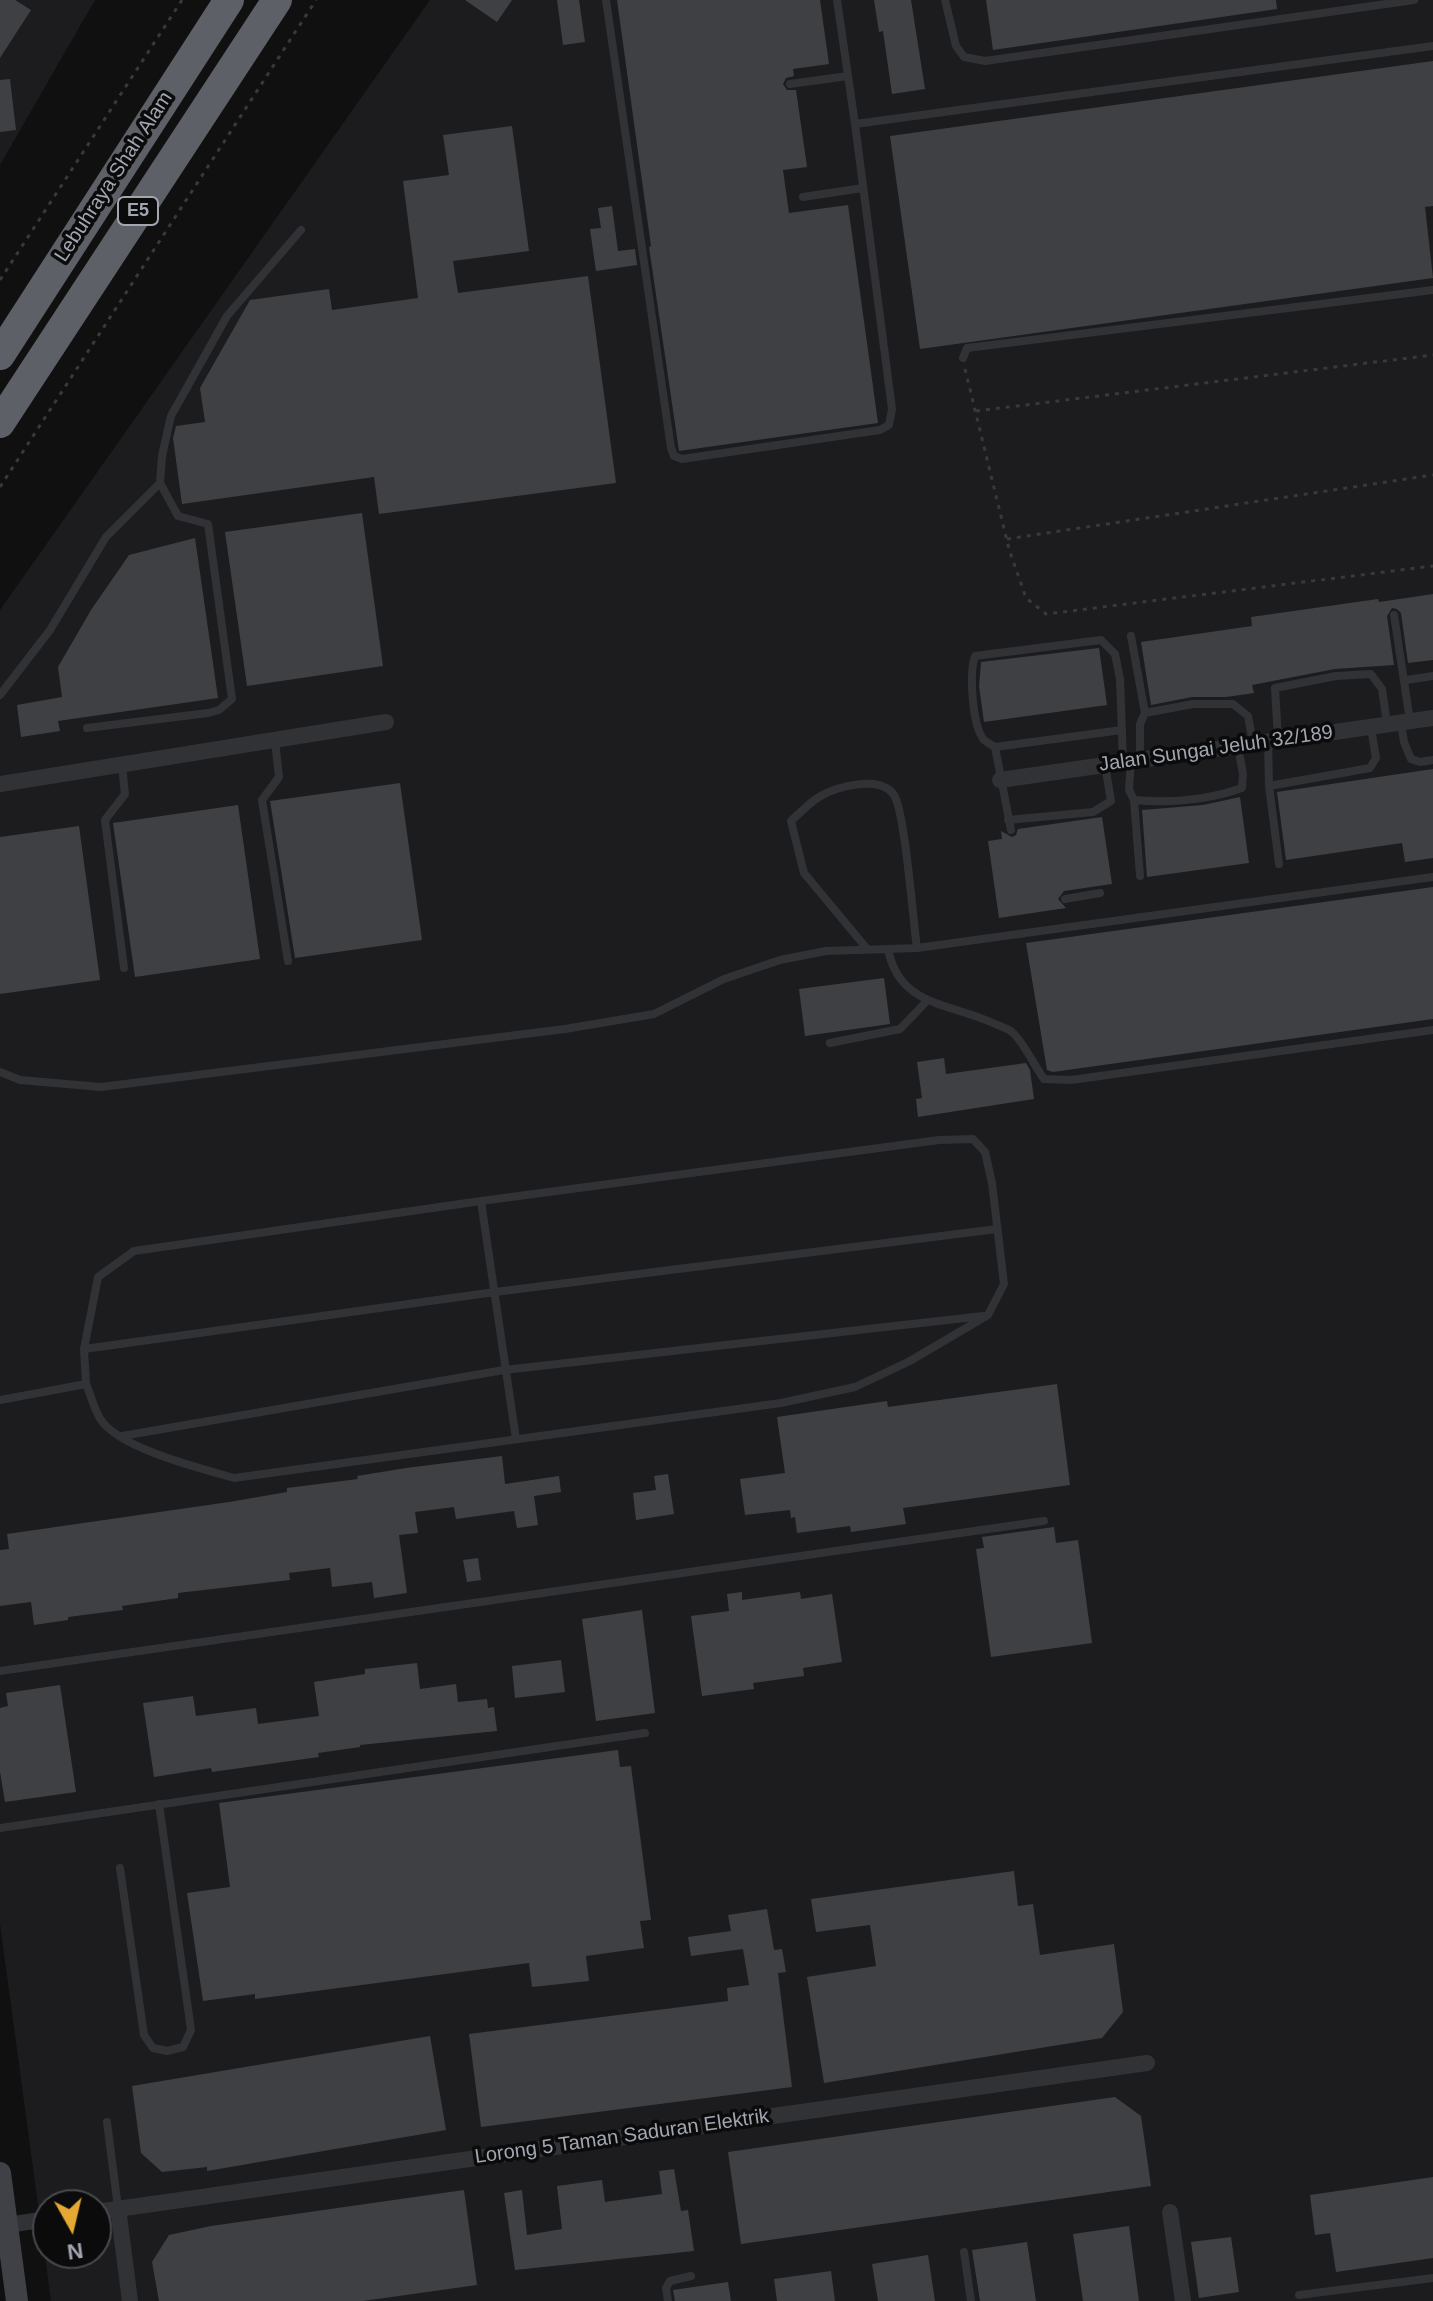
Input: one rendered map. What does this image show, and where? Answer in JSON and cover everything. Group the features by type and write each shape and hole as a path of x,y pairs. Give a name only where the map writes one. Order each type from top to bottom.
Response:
{"highway":[{"name":"Lebuhraya Shah Alam","path":"0,355 229,0"},
{"name":"Lebuhraya Shah Alam","path":"0,423 277,0"}],"street":[{"name":"Jalan Sungai Jeluh 32/189","path":"1000,780 1433,718"},
{"path":"0,784 386,722"},
{"name":"Lorong 5 Taman Saduran Elektrik","path":"112,2209 1147,2063"},
{"path":"0,2173 17,2301"},
{"path":"118,2208 130,2301"},
{"path":"1170,2212 1183,2301"},
{"path":"7,2225 32,2221"}],"lane":[{"path":"606,0 674,456 682,459 880,430 889,425 892,409 837,0"},
{"path":"945,0 956,46 964,57 985,61 1414,0"},
{"path":"855,124 1433,46"},
{"path":"790,84 848,76"},
{"path":"803,197 863,188"},
{"path":"87,728 208,713 219,710 232,699 208,524 178,516 160,483 162,456 171,416 227,316 301,230"},
{"path":"963,358 967,348 1433,290"},
{"path":"0,695 50,630 106,537 160,483"},
{"path":"1269,786 1370,768 1393,724 1406,680 1394,615"},
{"path":"1131,636 1145,713 1131,761 1129,790 1134,800 1140,876"},
{"path":"1122,730 995,747 984,741 976,721 971,668 975,656 1101,640 1115,654 1120,679 1122,730 1131,761"},
{"path":"1134,800 1159,802 1226,794 1242,788 1243,774 1259,743 1275,688 1336,676 1371,674 1382,689 1393,724 1411,759 1420,762 1433,760"},
{"path":"1406,680 1433,676"},
{"path":"1145,713 1193,704 1233,704 1248,716 1259,743 1269,786 1279,864"},
{"path":"275,741 279,777 262,800 288,961"},
{"path":"995,747 1009,825 1093,812 1111,801 1105,764"},
{"path":"122,765 125,794 105,820 124,968"},
{"path":"868,950 804,873 791,821 821,796 866,783 881,784 894,796 900,818 917,948"},
{"path":"0,1072 20,1080 101,1087 565,1029 654,1014 724,979 780,960 826,951 917,948 1433,877"},
{"path":"1065,899 1100,893"},
{"path":"888,949 891,966 908,988 926,1002 972,1013 1012,1032 1044,1079 1071,1080 1433,1030"},
{"path":"830,1043 900,1029 926,1002"},
{"path":"973,1139 985,1152 997,1229 1004,1284 988,1315 910,1361 855,1387 781,1403 234,1478 161,1456 122,1436 101,1421 86,1384 84,1349 98,1277 134,1251 481,1201 939,1140 973,1139"},
{"path":"481,1201 516,1439"},
{"path":"84,1349 495,1292 997,1229"},
{"path":"122,1436 504,1370 988,1315"},
{"path":"0,1400 86,1384"},
{"path":"0,1671 1044,1521"},
{"path":"0,1828 645,1733"},
{"path":"120,1868 144,2035 153,2048 167,2051 183,2047 191,2030 159,1804"},
{"path":"107,2122 118,2208"},
{"path":"964,2252 971,2301"},
{"path":"668,2301 666,2288 670,2281 691,2276"},
{"path":"1299,2295 1433,2278"}],"path":[{"path":"0,280 182,0"},
{"path":"0,487 316,0"},
{"path":"976,411 1433,355"},
{"path":"963,358 1007,539 1026,598 1046,614 1433,566"},
{"path":"1007,539 1433,475"}],"shaded area":[{"path":"0,0 95,0 0,165"},
{"path":"430,0 1433,0 1433,2301 51,2301 47,2269 112,2269 112,2189 36,2189 0,1924 0,610"}],"building":[{"path":"0,0 15,0 31,10 0,58"},
{"path":"465,0 512,0 497,22"},
{"path":"557,0 579,0 585,42 563,45"},
{"path":"617,0 820,0 829,64 793,69 794,76 786,78 783,84 787,90 796,90 807,167 783,170 789,213 848,205 878,423 679,451"},
{"path":"874,0 911,0 925,89 892,94 883,31 879,32"},
{"path":"986,0 1276,0 1277,9 993,50"},
{"path":"1433,61 1433,206 1425,207 1433,278 920,349 890,136"},
{"path":"10,79 16,130 0,132 0,80"},
{"path":"512,126 529,251 453,261 458,293 588,276 616,483 379,514 374,477 182,504 173,438 176,426 205,422 200,388 250,300 329,289 332,310 418,298 403,181 449,175 443,135"},
{"path":"612,206 618,251 635,249 637,265 596,271 590,229 601,228 598,208"},
{"path":"362,513 383,666 247,686 225,532"},
{"path":"195,538 218,698 58,721 60,731 21,737 17,705 62,697 58,667 91,610 129,555"},
{"path":"1433,594 1433,660 1408,663 1401,613 1392,608 1387,616 1394,665 1335,669 1252,685 1254,693 1192,697 1151,705 1141,642 1252,626 1251,617"},
{"path":"1099,648 1107,705 984,722 979,686 981,662"},
{"path":"1433,769 1433,858 1405,862 1402,843 1286,860 1277,792"},
{"path":"400,783 422,940 295,958 270,801"},
{"path":"1240,797 1249,863 1147,877 1142,810 1203,805"},
{"path":"238,805 260,959 135,977 113,823"},
{"path":"1102,817 1112,884 1064,891 1058,899 1066,908 999,918 988,841 1002,839 1001,831 1012,837 1018,829"},
{"path":"79,826 100,980 0,994 0,837"},
{"path":"1433,887 1433,1019 1053,1072 1047,1070 1026,943"},
{"path":"884,978 890,1024 805,1036 799,989"},
{"path":"944,1058 946,1074 1026,1063 1034,1099 918,1117 916,1099 922,1098 917,1062"},
{"path":"1057,1384 1070,1485 903,1508 906,1524 851,1532 850,1526 797,1533 795,1517 791,1518 790,1510 745,1515 740,1479 785,1473 777,1417 887,1401 888,1407"},
{"path":"502,1456 505,1484 559,1476 561,1492 534,1496 538,1525 517,1528 514,1511 456,1519 454,1507 415,1512 418,1533 399,1535 407,1593 374,1598 372,1582 332,1587 330,1568 289,1573 290,1580 178,1593 178,1598 122,1606 123,1610 34,1625 31,1602 0,1606 0,1550 9,1549 7,1534 229,1502 287,1492 287,1488 358,1479 357,1476 406,1468"},
{"path":"668,1474 674,1514 636,1520 633,1493 656,1490 654,1476"},
{"path":"1054,1527 1056,1543 1078,1540 1092,1643 991,1657 976,1549 984,1548 982,1537"},
{"path":"478,1558 481,1580 467,1582 463,1560"},
{"path":"742,1592 742,1600 800,1592 801,1599 832,1594 842,1662 803,1668 804,1676 753,1683 754,1689 702,1696 691,1616 729,1611 727,1594"},
{"path":"642,1610 655,1713 596,1721 582,1619"},
{"path":"561,1660 565,1692 515,1698 512,1666"},
{"path":"417,1663 420,1689 456,1684 458,1702 487,1699 488,1708 494,1707 497,1731 360,1745 318,1753 319,1757 154,1777 143,1703 193,1696 196,1716 256,1708 258,1724 319,1716 314,1682 365,1674 365,1669"},
{"path":"60,1685 76,1792 5,1802 0,1772 0,1708 8,1706 6,1693"},
{"path":"618,1750 620,1767 631,1766 651,1920 640,1921 644,1948 586,1956 589,1981 532,1987 529,1963 255,1999 255,1994 203,2001 187,1893 230,1887 219,1803"},
{"path":"1014,1871 1018,1906 1033,1904 1040,1955 1114,1944 1123,2012 1102,2038 824,2083 807,1977 876,1966 870,1925 816,1932 811,1899"},
{"path":"767,1909 774,1950 782,1949 786,1972 778,1973 792,2087 481,2127 469,2034 728,2001 727,1988 749,1985 743,1949 691,1956 688,1937 731,1931 728,1915"},
{"path":"430,2036 446,2130 207,2171 207,2167 162,2172 141,2153 132,2086"},
{"path":"1115,2097 1141,2116 1151,2186 741,2244 728,2152"},
{"path":"674,2169 681,2211 688,2210 694,2251 515,2270 504,2193 522,2190 527,2235 562,2229 557,2186 602,2180 605,2202 662,2194 659,2171"},
{"path":"1433,2177 1433,2258 1336,2272 1330,2233 1315,2235 1310,2195"},
{"path":"464,2190 477,2285 363,2301 159,2301 152,2262 169,2235 211,2226"},
{"path":"1129,2226 1139,2301 1083,2301 1073,2234"},
{"path":"1231,2237 1239,2292 1199,2298 1191,2242"},
{"path":"1027,2242 1036,2301 980,2301 972,2250"},
{"path":"928,2255 935,2301 878,2301 872,2264"},
{"path":"831,2271 835,2301 777,2301 774,2279"},
{"path":"728,2282 731,2301 675,2301 673,2290"}]}
